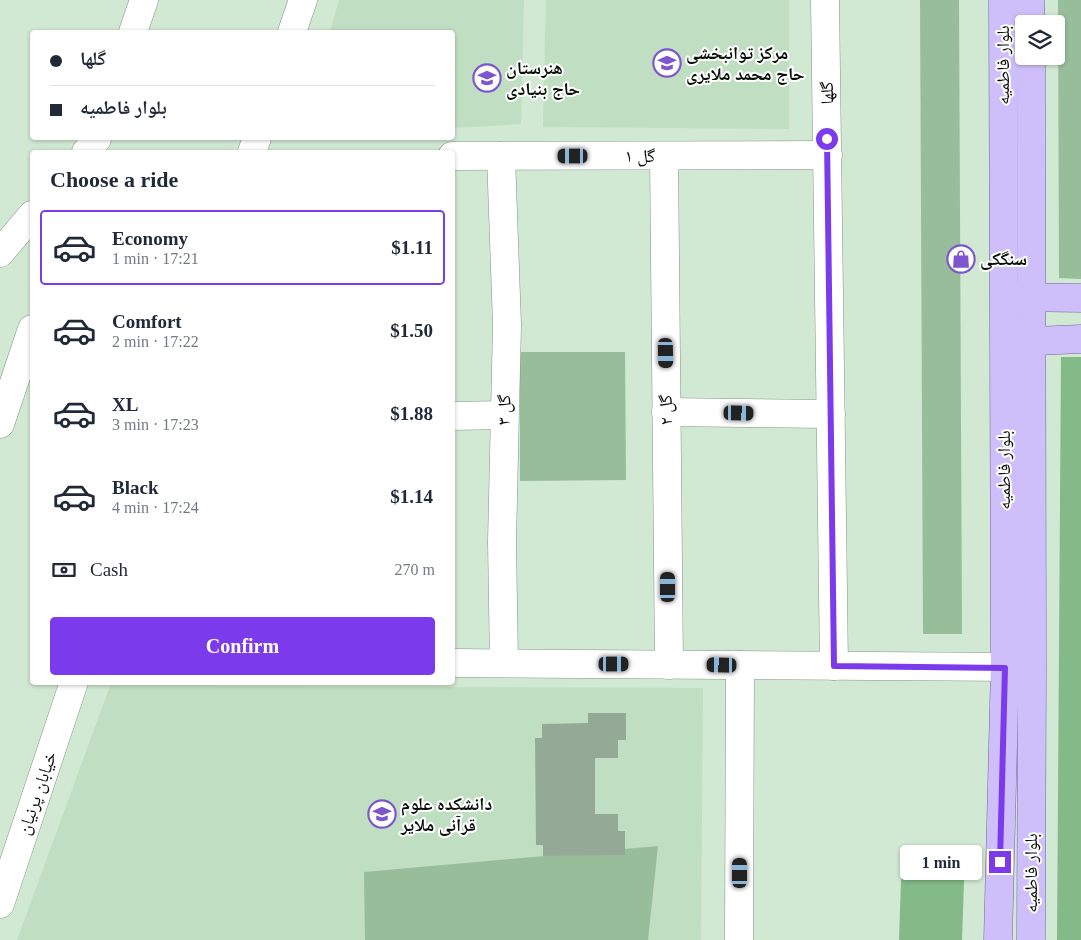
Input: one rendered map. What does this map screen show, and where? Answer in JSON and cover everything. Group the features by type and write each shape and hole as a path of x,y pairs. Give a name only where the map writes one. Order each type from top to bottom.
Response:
{"main road":[{"name":"بلوار فاطمیه","path":"998,940 1005,668 1003,0"},
{"name":"بلوار فاطمیه","path":"1030,0 1030,15"},
{"name":"بلوار فاطمیه","path":"1031,65 1031,940"},
{"path":"1003,297 1081,298"},
{"path":"1004,342 1081,339"}],"street":[{"path":"134,30 144,0"},
{"path":"293,30 303,0"},
{"name":"گلها","path":"825,0 834,666"},
{"name":"گل ۱","path":"455,156 828,155"},
{"name":"گل ۳","path":"501,156 507,325 502,542 504,664"},
{"name":"گل ۲","path":"664,156 669,665"},
{"path":"0,253 30,217"},
{"path":"0,424 30,335"},
{"path":"666,412 831,414"},
{"path":"455,416 504,415"},
{"path":"455,663 1032,667"},
{"path":"739,940 740,666"},
{"name":"خیابان پرنیان","path":"0,904 73,685"}],"shaded area":[{"name":"هنرستان حاج بنیادی","path":"339,0 524,0 521,124 455,128 455,30 331,30"},
{"name":"مرکز توانبخشی حاج محمد ملایری","path":"546,0 789,0 789,129 543,127"},
{"path":"920,0 959,0 962,634 923,634"},
{"path":"1058,0 1081,0 1081,279 1059,278 1058,65 1065,65 1065,15 1058,15"},
{"path":"520,352 625,352 626,480 520,481"},
{"name":"دانشکده علوم قرآنی ملایر","path":"110,686 703,688 701,940 17,940"},
{"path":"658,846 648,940 365,940 364,872"}],"green space":[{"path":"1061,357 1081,357 1081,940 1057,940"},
{"path":"902,851 965,853 962,940 899,940"}],"building":[{"path":"588,713 626,713 626,740 618,740 618,758 595,758 595,814 618,814 618,831 625,831 625,855 543,856 543,845 536,845 535,738 542,738 542,724 588,723"}],"place":[{"name":"مرکز توانبخشی حاج محمد ملایری","path":"667,63"},
{"name":"هنرستان حاج بنیادی","path":"487,78"},
{"name":"سنگکی","path":"961,259"},
{"name":"دانشکده علوم قرآنی ملایر","path":"382,814"}],"route":[{"path":"827,139 834,666 1005,668 1000,862"}]}
